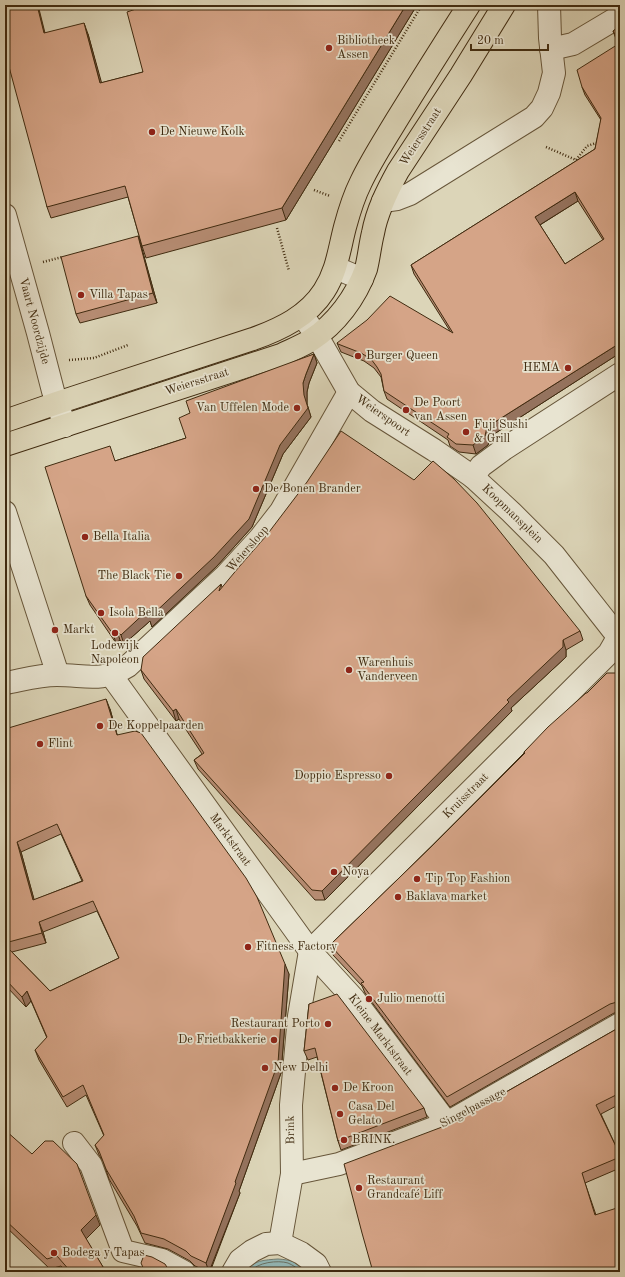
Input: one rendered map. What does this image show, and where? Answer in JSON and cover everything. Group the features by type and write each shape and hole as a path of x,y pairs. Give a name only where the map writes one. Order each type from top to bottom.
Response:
{"main road":[{"name":"Weiersstraat","path":"5,421 271,333 302,315 324,291 336,268 350,210 361,182 419,84 469,5"},
{"name":"Weiersstraat","path":"5,446 281,355 317,336 330,325 342,312 357,290 362,279 366,268 373,232 383,201 398,171 461,75 504,5"}],"street":[{"path":"383,201 397,199 410,194 534,117 542,108 549,93 554,74 549,5"},
{"path":"551,49 573,44 620,16"},
{"name":"Vaart Noordzijde","path":"5,215 56,403 65,426"},
{"path":"336,268 362,279"},
{"name":"Weierspoort","path":"302,315 317,336 349,392 372,411 434,450 473,477"},
{"path":"156,371 164,393"},
{"name":"Koopmansplein","path":"619,637 554,555 473,477 481,466 504,449 620,374"},
{"name":"Weiersloop","path":"111,675 128,666 226,575 260,538 281,511 349,392"},
{"path":"5,512 58,675"},
{"name":"Kruisstraat","path":"310,951 609,653 619,637"},
{"path":"5,683 40,676 58,675 100,678 111,675"},
{"name":"Marktstraat","path":"111,675 310,951"},
{"name":"Brink","path":"280,1243 292,1174 291,1105 299,1016 310,951"},
{"name":"Kleine Marktstraat","path":"310,951 354,999 447,1124"},
{"name":"Singelpassage","path":"292,1174 339,1164 447,1124 620,1024"},
{"path":"74,1143 91,1165 123,1251 162,1260 184,1272"},
{"path":"233,1272 240,1260 252,1251 266,1244 280,1243 301,1253 316,1264 320,1272"}],"path":[{"path":"339,141 422,5"},
{"path":"546,147 576,160 587,146 605,140"},
{"path":"314,190 332,197"},
{"path":"278,228 289,270"},
{"path":"44,360 52,358 73,360 94,358 128,345"}],"water":[{"path":"278,1259 294,1262 307,1272 245,1272 256,1263 264,1260"}],"building":[{"name":"De Nieuwe Kolk","path":"5,5 37,5 44,33 84,23 100,83 143,72 127,12 148,5 406,5 282,208 142,246 125,186 47,207 5,52"},
{"path":"620,26 620,42 613,31"},
{"path":"620,43 620,343 487,427 485,436 473,445 456,444 447,437 449,434 384,391 381,374 371,359 337,343 367,320 390,296 453,333 411,265 595,149 601,118 582,87 577,70","holes":["575,192 604,239 565,264 535,217"]},
{"path":"138,236 153,293 76,314 61,257"},
{"path":"314,354 303,383 304,395 308,408 280,445 249,519 214,557 149,618 150,608 121,635 117,631 113,634 86,596 45,467 110,446 115,461 186,438 179,418 190,413 186,401"},
{"name":"Warenhuis Vanderveen","path":"341,431 414,480 433,461 454,479 477,503 580,631 563,640 563,647 507,700 509,702 322,891 312,890 194,760 204,753 176,709 173,711 141,670 143,657 221,584 219,591 266,536 307,482"},
{"path":"607,673 616,673 620,678 620,1003 617,1002 610,1004 447,1097 361,983 364,982 330,945 525,753 524,752 548,727 587,693"},
{"path":"106,699 117,735 135,731 141,733 246,878 257,897 285,964 278,1063 206,1263 191,1256 186,1251 164,1239 141,1233 134,1216 106,1169 95,1145 104,1135 83,1085 63,1097 35,1050 47,1037 27,991 22,997 5,979 5,945 50,991 119,958 93,901 39,922 42,933 5,943 5,729","holes":["57,824 83,881 33,900 17,842"]},
{"path":"337,994 424,1108 338,1141 315,1048 304,1051 309,1004"},
{"path":"620,1027 620,1093 596,1105 620,1157 582,1173 595,1215 620,1207 620,1272 373,1272 344,1164 450,1124"},
{"path":"5,1130 32,1154 45,1141 53,1141 77,1164 96,1215 81,1230 106,1272 71,1272 57,1256 47,1259 5,1220"},
{"path":"144,1255 152,1257 165,1264 170,1272 145,1272 141,1263"}],"place":[{"name":"Bibliotheek Assen","path":"329,48"},
{"name":"De Nieuwe Kolk","path":"152,132"},
{"name":"Villa Tapas","path":"81,295"},
{"name":"Burger Queen","path":"358,356"},
{"name":"HEMA","path":"568,368"},
{"name":"Van Uffelen Mode","path":"297,408"},
{"name":"De Poort van Assen","path":"406,410"},
{"name":"Fuji Sushi & Grill","path":"466,432"},
{"name":"De Bonen Brander","path":"256,489"},
{"name":"Bella Italia","path":"85,537"},
{"name":"The Black Tie","path":"179,576"},
{"name":"Isola Bella","path":"101,613"},
{"name":"Markt","path":"55,630"},
{"name":"Lodewijk Napoleon","path":"115,633"},
{"name":"Warenhuis Vanderveen","path":"349,670"},
{"name":"De Koppelpaarden","path":"100,726"},
{"name":"Flint","path":"40,744"},
{"name":"Doppio Espresso","path":"389,776"},
{"name":"Noya","path":"334,872"},
{"name":"Tip Top Fashion","path":"417,879"},
{"name":"Baklava market","path":"398,897"},
{"name":"Fitness Factory","path":"248,947"},
{"name":"Julio menotti","path":"369,999"},
{"name":"Restaurant Porto","path":"328,1024"},
{"name":"De Frietbakkerie","path":"274,1040"},
{"name":"New Delhi","path":"265,1068"},
{"name":"De Kroon","path":"335,1088"},
{"name":"Casa Del Gelato","path":"340,1114"},
{"name":"BRINK.","path":"344,1140"},
{"name":"Restaurant Grandcafé Liff","path":"359,1188"},
{"name":"Bodega y Tapas","path":"54,1253"}]}
